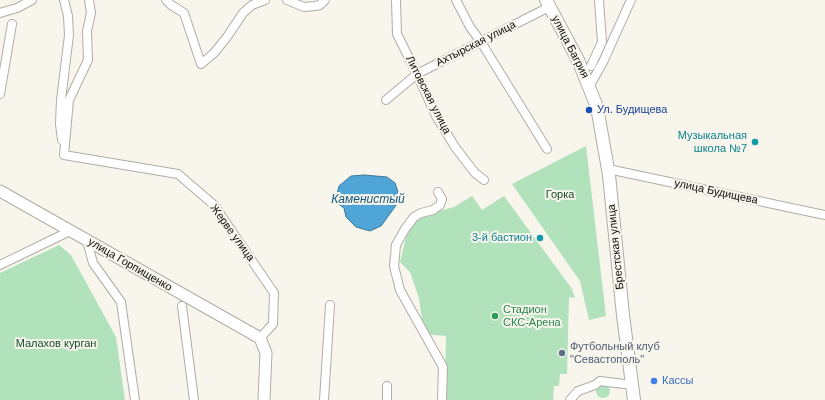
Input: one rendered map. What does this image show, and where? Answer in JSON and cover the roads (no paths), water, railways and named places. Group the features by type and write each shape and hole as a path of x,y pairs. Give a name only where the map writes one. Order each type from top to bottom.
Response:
{"main road":[{"name":"улица Багрия","path":"547,4 578,60 591,91"},
{"name":"Брестская улица","path":"591,91 596,107 608,169 622,307 634,400"},
{"name":"улица Горпищенко","path":"0,191 260,338"},
{"path":"260,338 266,353 264,400"}],"street":[{"path":"0,13 17,8 32,0"},
{"path":"64,0 68,16 69,35 62,79 60,124 64,155"},
{"path":"64,155 68,100 88,60 87,31 92,13 89,0"},
{"path":"166,0 184,13 201,64 214,53 223,42 242,13 252,5 265,0"},
{"path":"287,0 304,7 320,5 325,0"},
{"name":"Литовская улица","path":"396,0 397,34 436,116 475,173 484,180"},
{"path":"456,0 470,27 481,42 547,149"},
{"path":"591,66 602,42 599,0"},
{"path":"591,91 632,0"},
{"name":"Ахтырская улица","path":"386,100 417,74 481,42 547,4"},
{"path":"0,94 12,24"},
{"name":"Жерве улица","path":"64,155 178,174 214,205 274,293 273,324 260,338"},
{"name":"улица Будищева","path":"608,169 825,215"},
{"path":"438,192 442,199 440,205 433,210 421,213 414,217 405,229 396,245 394,266 400,290 443,367 442,400"},
{"path":"0,265 70,230"},
{"path":"87,240 93,263 122,302 135,400"},
{"path":"324,400 330,305"},
{"path":"182,306 194,400"},
{"path":"570,400 578,391 595,385 600,381 632,385"},
{"path":"387,386 387,400"}],"water":[{"name":"Каменистый","path":"364,175 387,177 395,183 399,195 397,204 381,226 370,231 356,227 346,217 344,208 337,203 339,186 351,176"}],"place":[{"name":"Ул. Будищева","path":"589,110"},
{"name":"Музыкальная школа №7","path":"755,142"},
{"name":"3-й бастион","path":"540,238"},
{"name":"Стадион СКС-Арена","path":"495,316"},
{"name":"Футбольный клуб \"Севастополь\"","path":"562,353"},
{"name":"Кассы","path":"654,381"}],"park label":[{"name":"Горка","path":"560,195"},
{"name":"Малахов курган","path":"56,344"}]}
